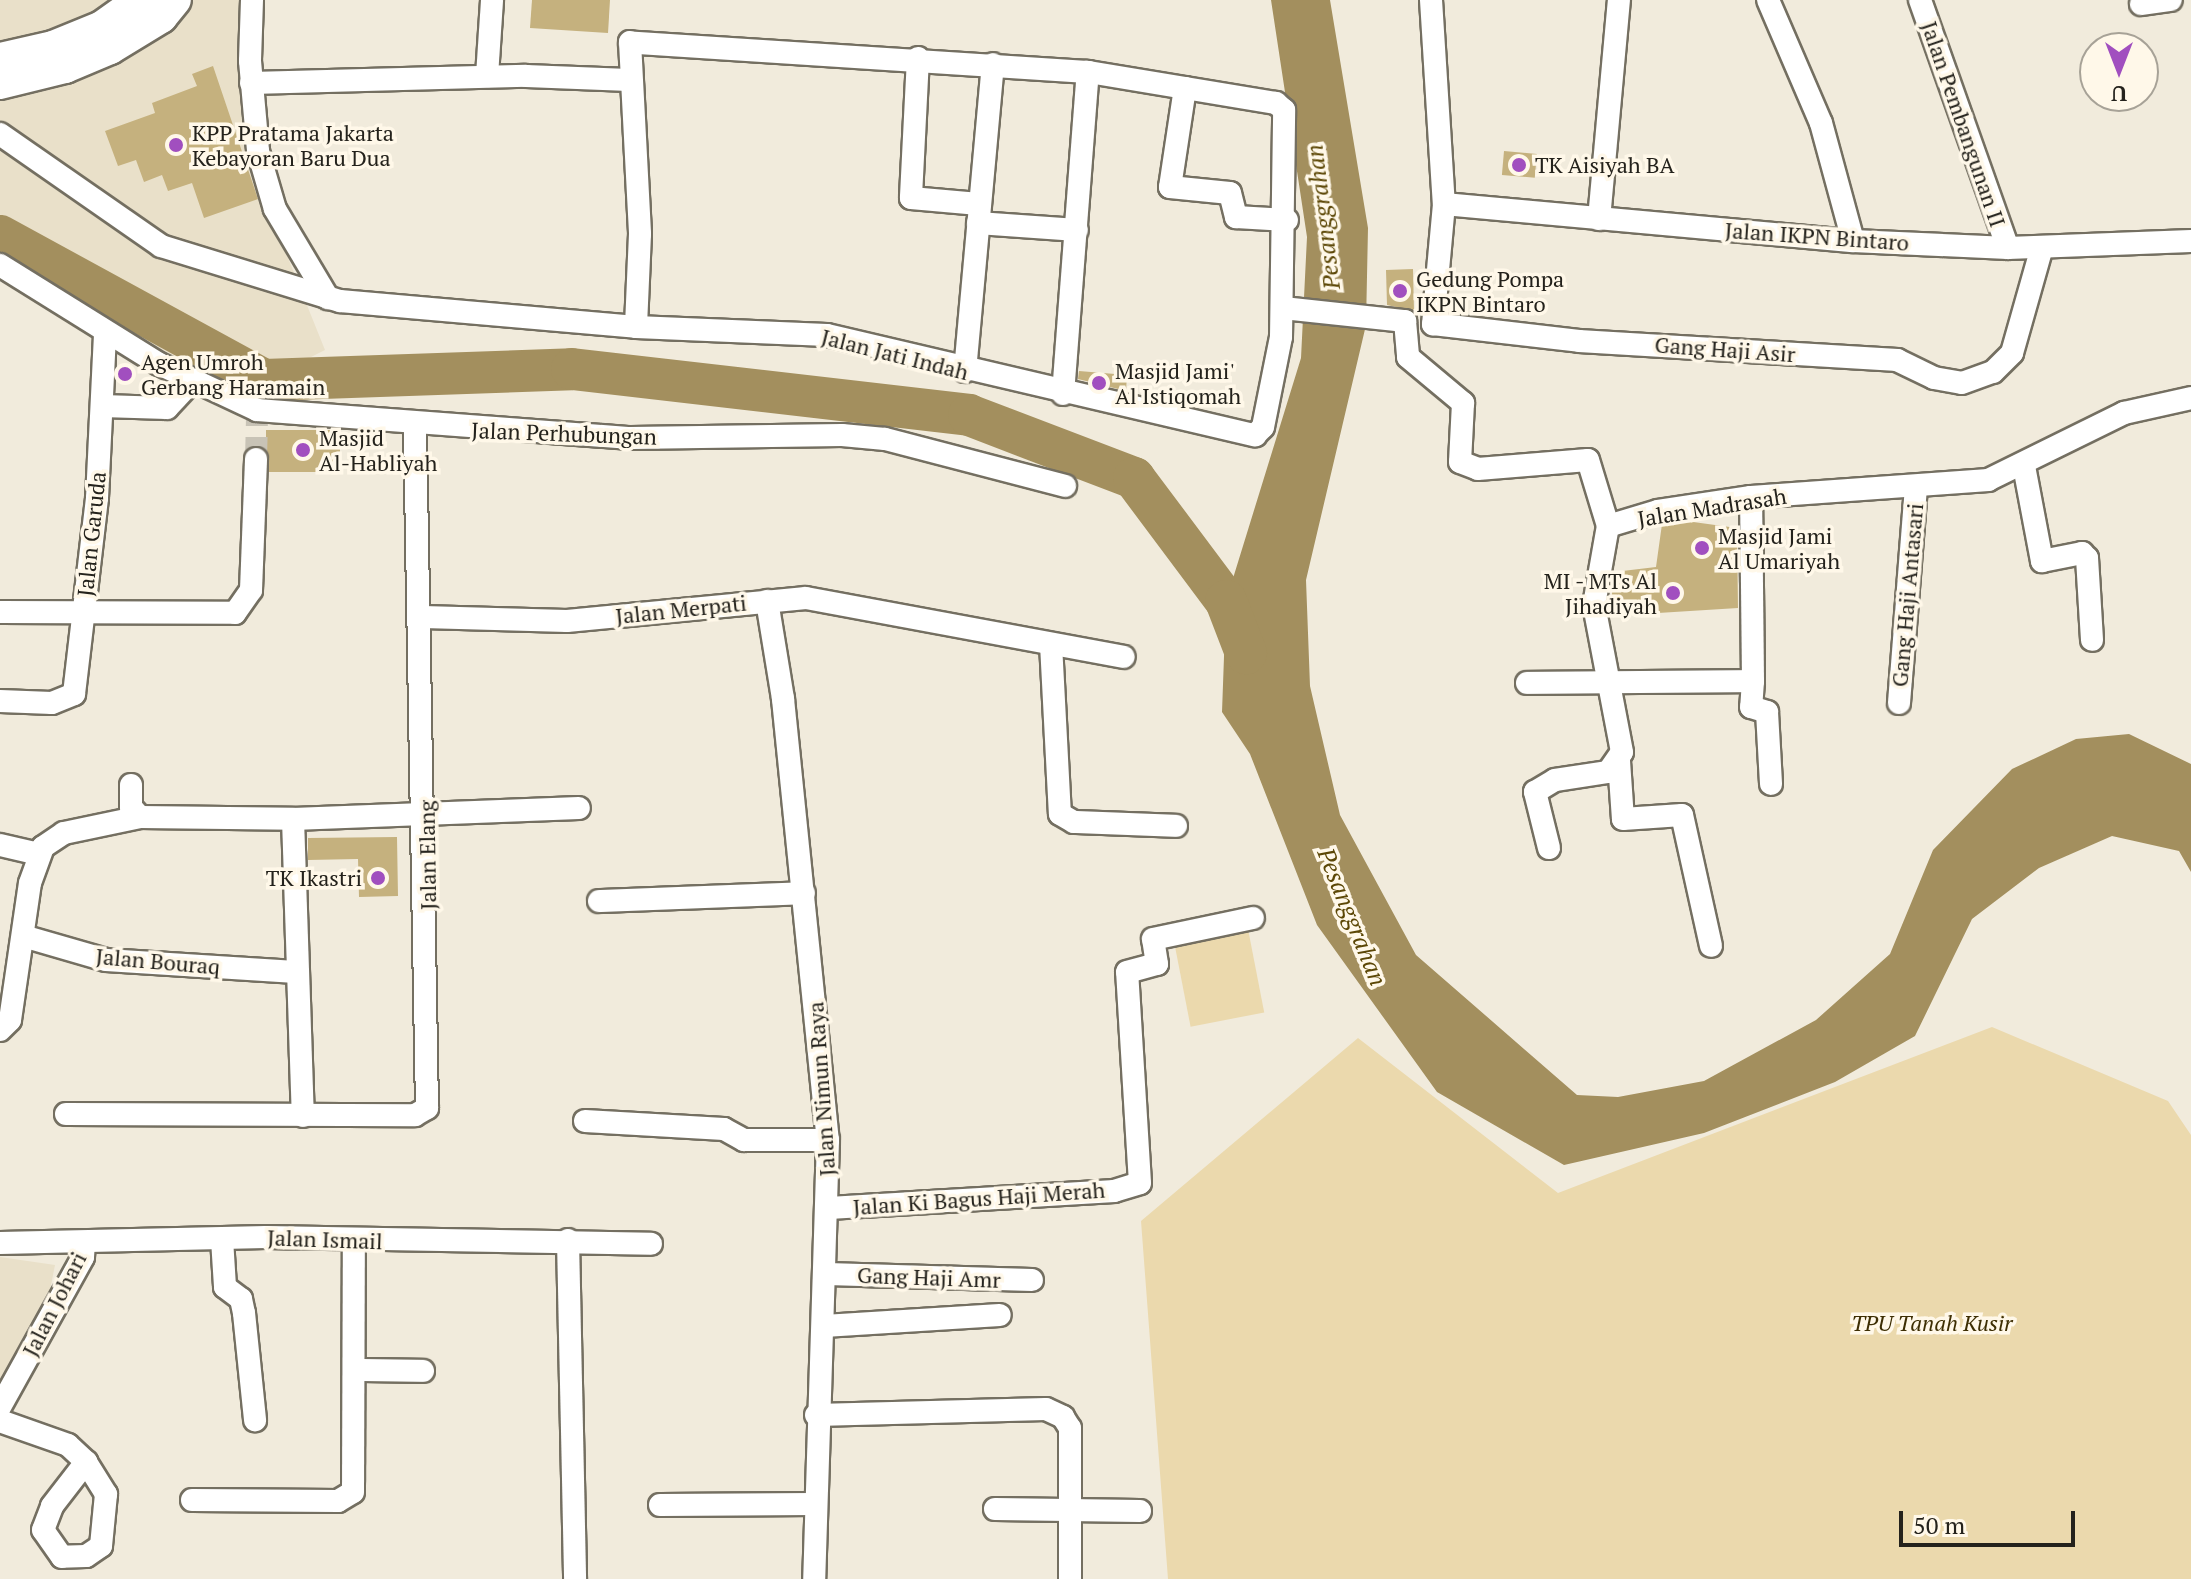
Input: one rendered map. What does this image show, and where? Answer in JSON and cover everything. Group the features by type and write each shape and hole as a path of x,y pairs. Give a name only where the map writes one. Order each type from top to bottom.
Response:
{"main road":[{"path":"0,59 90,32 140,0"},
{"path":"0,83 65,67 110,48 161,17 175,0"}],"street":[{"path":"252,0 251,83 258,151 275,209 328,298"},
{"path":"487,76 492,0"},
{"path":"1431,0 1444,204"},
{"path":"1599,219 1619,0"},
{"path":"1768,0 1821,123 1853,241"},
{"name":"Jalan Pembangunan II","path":"1920,0 2008,248"},
{"path":"2141,4 2171,0"},
{"path":"636,327 639,194 629,80 630,42 993,64 1088,72 1185,88 1170,187 1230,193 1236,217 1287,220"},
{"path":"918,58 911,198 1077,230"},
{"path":"965,371 993,64"},
{"path":"1063,394 1088,72"},
{"path":"251,83 487,76 629,80"},
{"name":"Jalan Jati Indah","path":"0,134 161,246 328,298 636,327 827,335 1063,394 1255,435 1263,427 1291,309 1281,104 1185,88"},
{"name":"Jalan IKPN Bintaro","path":"1444,204 1853,241 2008,248 2191,241"},
{"name":"Gang Haji Asir","path":"1444,204 1433,324 1579,341 1897,360 1948,383 1993,372 2012,353 2042,247"},
{"name":"Jalan Perhubungan","path":"0,265 105,332 257,413 415,426 631,438 842,435 885,439 1065,486"},
{"path":"1291,309 1405,321 1408,357 1463,403 1460,462 1478,469 1588,460 1608,526"},
{"name":"Jalan Garuda","path":"105,332 102,406 82,615 211,618 243,606 251,590 256,459"},
{"path":"102,406 167,408 192,381"},
{"name":"Jalan Madrasah","path":"1711,946 1682,815 1623,819 1619,761 1594,605 1608,526 1658,511 1751,497 1988,480 2024,466 2124,413 2191,398"},
{"path":"415,426 423,617"},
{"path":"2024,466 2042,561 2082,553 2087,558 2092,640"},
{"name":"Gang Haji Antasari","path":"1899,703 1916,487"},
{"path":"1751,497 1751,707 1767,712 1771,784"},
{"name":"Jalan Merpati","path":"423,617 567,621 767,601 849,602 1124,657"},
{"name":"Jalan Nimun Raya","path":"767,601 804,893 828,1140 827,1274 816,1415 814,1579"},
{"path":"0,612 82,615 74,694 52,703 0,701"},
{"name":"Jalan Elang","path":"303,1116 415,1115 427,1108 430,1094 423,617"},
{"path":"1051,644 1060,814 1074,822 1176,826"},
{"path":"1527,683 1753,681"},
{"path":"1549,848 1533,803 1539,787 1608,772 1619,761"},
{"path":"131,785 131,807 140,817"},
{"path":"0,1030 10,1020 30,883 39,854 55,836 140,817 293,819 426,810 579,808"},
{"path":"66,1114 303,1116 293,819"},
{"path":"0,845 39,854"},
{"path":"599,901 804,893"},
{"name":"Jalan Ki Bagus Haji Merah","path":"829,1208 1114,1191 1140,1183 1127,972 1157,964 1153,939 1253,918"},
{"name":"Jalan Bouraq","path":"23,936 106,960 296,972"},
{"path":"585,1121 724,1129 744,1140 828,1140"},
{"path":"222,1239 225,1287 241,1299 244,1313 255,1420"},
{"name":"Jalan Ismail","path":"0,1243 222,1239 354,1242 568,1240 651,1244"},
{"path":"568,1240 575,1579"},
{"path":"192,1500 353,1499 354,1242"},
{"name":"Jalan Johari","path":"0,1407 83,1257 84,1243"},
{"name":"Gang Haji Amr","path":"827,1274 1032,1280"},
{"path":"824,1326 1000,1315"},
{"path":"355,1370 423,1371"},
{"path":"816,1415 1056,1412 1070,1428 1070,1579"},
{"path":"0,1421 68,1445 86,1462"},
{"path":"660,1505 814,1504"},
{"path":"995,1509 1070,1506 1140,1511"}],"shaded area":[{"path":"0,0 248,0 264,198 325,350 231,397 0,258"},
{"path":"0,1257 55,1265 47,1305 0,1399"}],"green space":[{"path":"1248,929 1264,1012 1191,1027 1174,943"},
{"name":"TPU Tanah Kusir","path":"1992,1027 2168,1101 2191,1135 2191,1579 1168,1579 1141,1221 1358,1038 1558,1193"}],"water":[{"name":"Pesanggrahan","path":"1271,0 1330,0 1368,228 1366,325 1306,580 1310,686 1340,815 1416,955 1577,1095 1618,1097 1704,1081 1816,1020 1890,954 1933,850 2012,769 2076,739 2129,734 2191,764 2191,872 2179,851 2112,836 2039,868 1972,919 1915,1036 1835,1082 1704,1133 1564,1165 1437,1092 1317,925 1250,754 1222,712 1226,601 1301,358 1307,237"}],"building":[{"path":"532,0 610,0 608,33 530,28"},
{"name":"KPP Pratama Jakarta Kebayoran Baru Dua","path":"213,66 258,199 204,218 192,183 168,191 162,175 144,182 136,160 118,166 105,131 155,113 152,103 197,86 192,74"},
{"name":"TK Aisiyah BA","path":"1504,151 1537,154 1535,178 1502,175"},
{"name":"Gedung Pompa IKPN Bintaro","path":"1413,269 1414,311 1387,305 1386,270"},
{"path":"1079,371 1127,375 1126,391 1078,379"},
{"name":"Masjid Al-Habliyah","path":"266,430 340,430 340,472 266,472"},
{"path":"1686,521 1737,528 1738,608 1610,616 1614,572 1656,567 1662,524"},
{"name":"TK Ikastri","path":"397,837 398,896 359,897 358,859 308,860 308,838"}],"waterway":[{"path":"0,236 264,380 572,369 969,415 1134,478 1226,601 1246,653"}],"tunnel":[{"path":"256,459 257,417"}],"place":[{"name":"KPP Pratama Jakarta Kebayoran Baru Dua","path":"176,145"},
{"name":"TK Aisiyah BA","path":"1519,165"},
{"name":"Gedung Pompa IKPN Bintaro","path":"1400,291"},
{"name":"Agen Umroh Gerbang Haramain","path":"125,374"},
{"name":"Masjid Jami' Al Istiqomah","path":"1099,383"},
{"name":"Masjid Al-Habliyah","path":"303,450"},
{"name":"Masjid Jami Al Umariyah","path":"1702,548"},
{"name":"MI - MTs Al Jihadiyah","path":"1673,593"},
{"name":"TK Ikastri","path":"378,878"}]}
